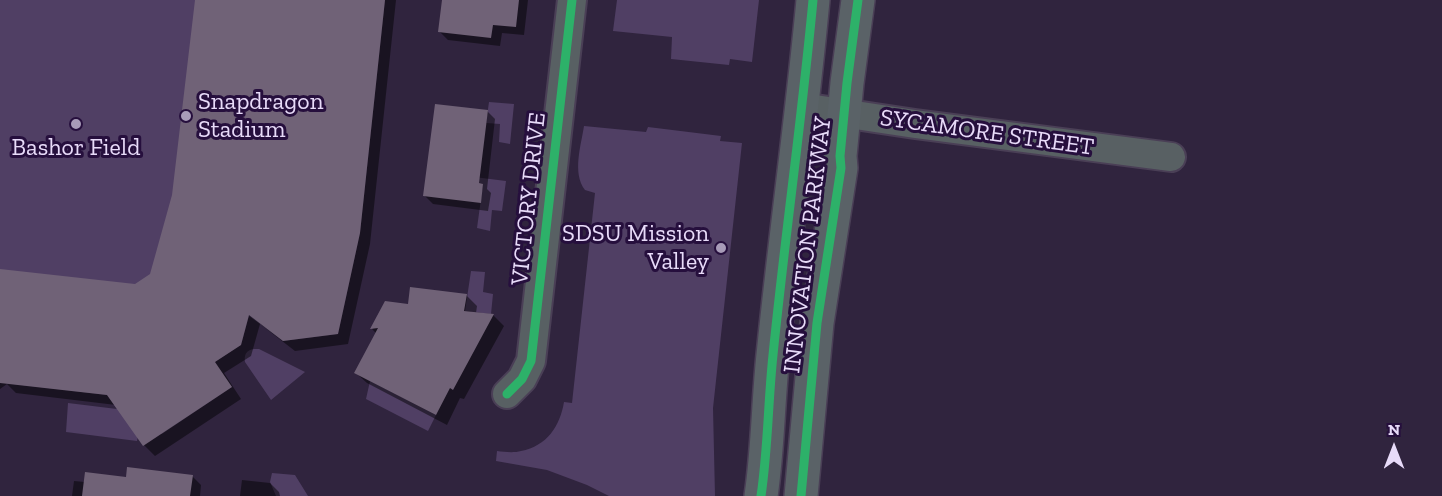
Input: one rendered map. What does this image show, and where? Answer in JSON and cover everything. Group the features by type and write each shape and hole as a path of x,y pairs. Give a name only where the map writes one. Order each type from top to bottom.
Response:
{"main road":[{"name":"INNOVATION PARKWAY","path":"761,496 774,344 813,0"},
{"name":"INNOVATION PARKWAY","path":"801,496 817,323 841,168 844,113 858,0"}],"street":[{"name":"VICTORY DRIVE","path":"507,394 522,380 531,361 572,0"},
{"name":"SYCAMORE STREET","path":"802,107 906,123 1171,157"}],"shaded area":[{"name":"Snapdragon Stadium","path":"0,0 385,0 360,233 338,334 283,341 249,316 241,345 194,375 223,375 232,387 162,434 139,431 137,441 66,432 68,403 117,409 107,395 4,383 0,379"},
{"path":"617,0 759,0 752,62 730,59 729,65 671,59 672,37 613,31"},
{"path":"489,102 514,104 510,144 499,142 500,124 486,123"},
{"path":"584,126 646,132 648,127 721,136 720,141 742,143 713,408 715,496 609,496 547,470 496,461 497,451 521,451 545,440 559,419 564,402 572,403 595,193 585,190 579,176 578,159"},
{"path":"474,177 506,181 502,211 492,210 490,231 477,228 483,184 473,183"},
{"path":"471,271 485,272 483,292 493,294 491,314 465,311"},
{"path":"259,349 305,372 271,400 245,362 246,353"},
{"path":"370,381 436,415 428,431 366,399"},
{"path":"272,473 295,475 308,496 276,496 270,482"}],"building":[{"name":"Snapdragon Stadium","path":"195,0 385,0 360,233 338,334 283,341 249,315 241,345 215,362 232,387 143,446 107,395 0,383 0,269 135,284 150,274 172,195"},
{"path":"442,0 519,0 516,27 493,25 491,38 438,32"},
{"path":"435,104 488,110 479,183 483,184 481,203 423,196"},
{"path":"410,287 467,294 464,311 494,314 453,390 450,388 436,415 354,373 378,328 370,329 385,301 408,304"},
{"path":"127,467 193,475 190,496 82,496 85,472 126,477"}],"cycle path":[{"path":"507,394 522,379 531,361 572,0"},
{"path":"761,496 773,355 813,0"},
{"path":"801,496 817,323 841,168 840,156 847,83 858,0"}],"place":[{"name":"Snapdragon Stadium","path":"186,116"},
{"name":"Bashor Field","path":"76,124"},
{"name":"SDSU Mission Valley","path":"721,248"}]}
